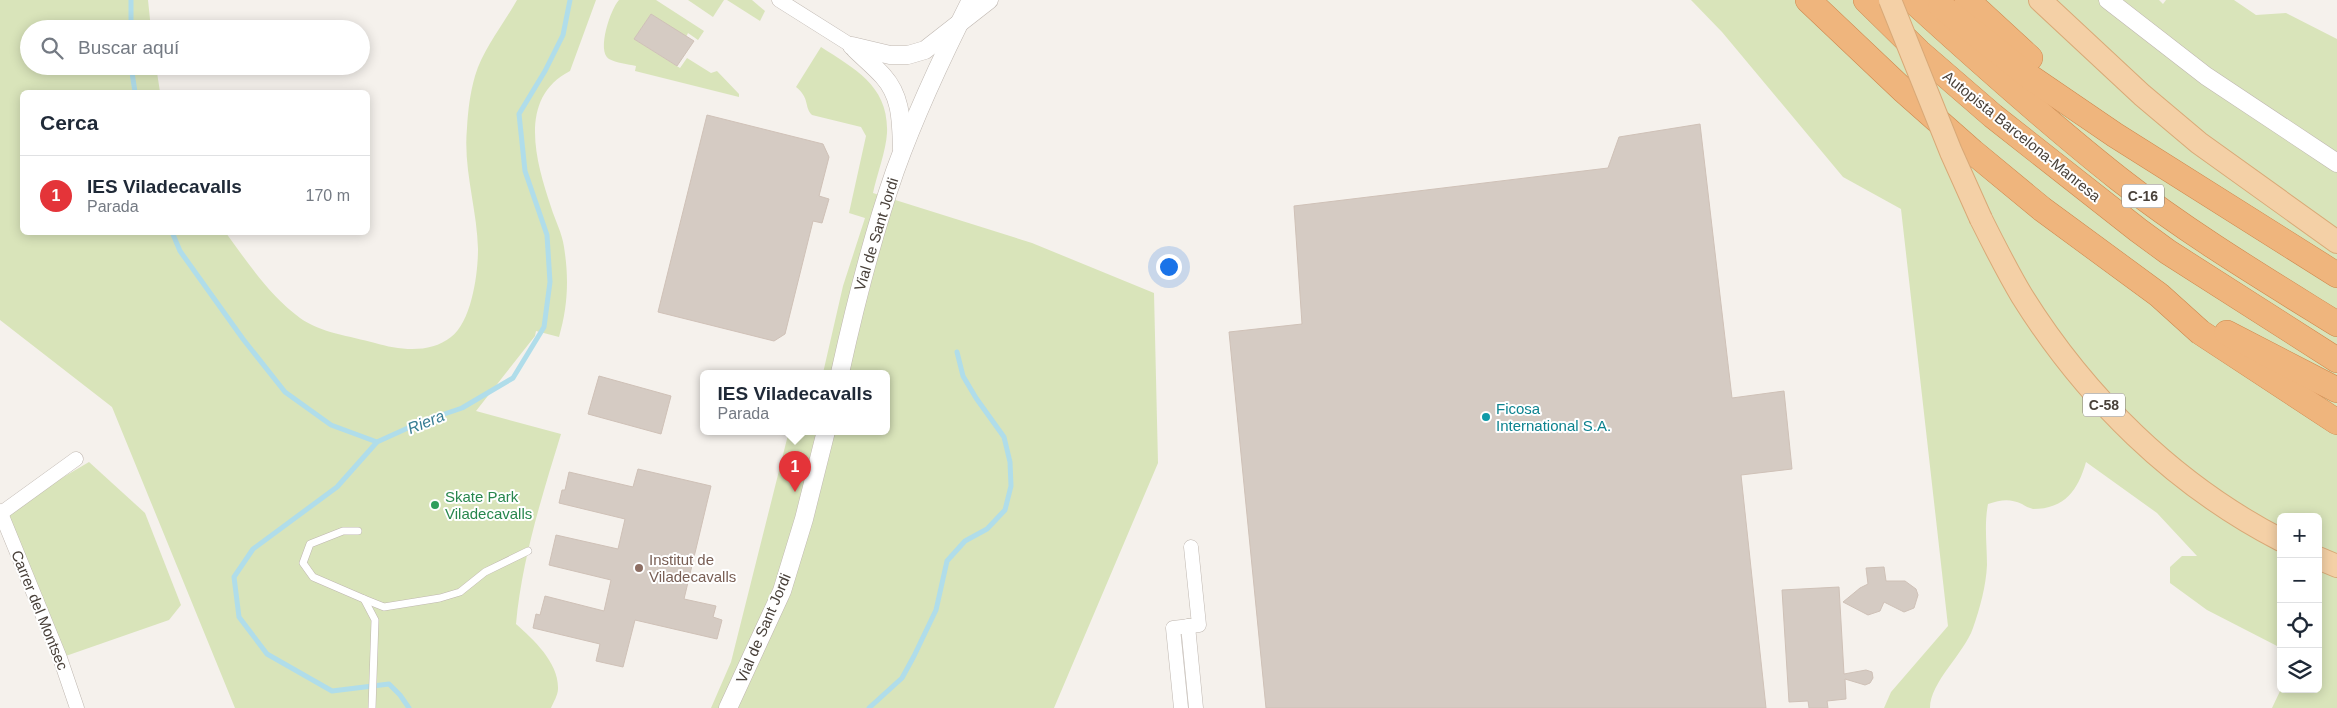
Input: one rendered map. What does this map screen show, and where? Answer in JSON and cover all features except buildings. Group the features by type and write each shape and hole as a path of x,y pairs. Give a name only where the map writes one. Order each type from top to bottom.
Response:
{"highway":[{"path":"1808,0 1904,91 2042,209 2159,295 2200,332 2337,422"},
{"name":"Autopista Barcelona-Manresa","path":"1866,0 1919,52 1993,116 2138,230 2168,252 2337,360"},
{"name":"Autopista Barcelona-Manresa","path":"1912,0 1965,48 2119,179 2220,251 2337,324"},
{"path":"1934,0 2030,77 2115,135 2180,174 2337,275"},
{"path":"1968,0 2044,70 2180,174"},
{"path":"2159,295 2337,390"}],"main road":[{"name":"C-58","path":"1890,0 1951,152 1981,218 2022,295 2056,346 2100,401 2168,464 2237,516 2277,538"},
{"path":"2040,0 2142,96 2192,137 2337,242"},
{"path":"2322,560 2337,566"}],"street":[{"path":"779,0 852,46 877,69 892,88 900,110 903,154"},
{"name":"Vial de Sant Jordi","path":"841,370 875,234 903,154 970,0"},
{"path":"852,46 881,54 908,55 925,50 989,0"},
{"path":"2108,0 2206,76 2337,163"},
{"name":"Vial de Sant Jordi","path":"728,708 782,591 804,519 825,435"},
{"path":"0,513 76,459"},
{"name":"Carrer del Montsec","path":"0,513 60,658 77,708"},
{"path":"1181,708 1173,628 1199,625 1191,547"},
{"path":"1188,626 1196,708"}],"lane":[{"path":"358,531 343,531 310,544 303,563 313,577 384,607 440,598 460,592 485,572 528,551"},
{"path":"364,599 375,620 372,708"}],"green space":[{"path":"0,0 148,0 150,20 20,20 20,75 157,75 160,90 20,90 20,235 227,235 278,299 308,323 336,334 404,349 414,349 434,346 451,337 464,320 472,296 477,271 478,249 466,143 472,89 483,56 517,0 596,0 570,71 553,83 543,97 537,114 535,132 540,171 562,237 566,258 566,303 559,337 536,331 535,336 476,411 561,434 528,552 516,624 544,653 554,670 558,689 551,708 235,708 112,407 0,320"},
{"path":"619,0 656,0 704,31 698,40 688,33 686,37 651,14 634,39 680,68 687,58 711,73 717,71 739,94 739,97 635,71 636,66 609,59 605,54 604,39 612,11"},
{"path":"688,0 724,0 713,17"},
{"path":"727,0 752,0 765,11 760,21"},
{"path":"1691,0 2159,0 2163,4 2166,0 2234,0 2256,15 2286,13 2337,39 2337,708 2272,708 2279,693 2322,693 2322,513 2277,513 2277,646 2207,610 2170,583 2170,567 2182,556 2197,556 2157,513 2086,462 2074,489 2062,502 2054,506 2033,509 2009,500 1988,504 1985,581 1978,613 1969,638 1935,688 1930,708 1884,708 1891,692 1948,626 1901,209 1843,177 1722,32"},
{"path":"821,47 857,71 876,91 886,117 887,133 873,193 1032,243 1154,293 1158,463 1054,708 711,708 731,662 788,435 890,435 890,370 824,370 843,286 865,218 849,213 866,136 861,127 812,115 803,95 796,87"},
{"path":"89,462 145,513 181,605 169,620 60,658 1,514"}],"waterway":[{"path":"131,0 131,20"},
{"name":"Riera","path":"409,708 389,684 332,691 267,654 239,617 234,577 253,549 337,487 377,442 421,422 462,408 513,378 544,327 550,282 547,235 525,171 519,114 545,71 563,35 570,0"},
{"path":"132,75 135,90"},
{"path":"173,235 180,251 243,339 285,392 331,425 377,442"},
{"path":"869,708 902,678 914,656 936,610 947,561 965,541 987,529 1005,510 1011,486 1010,462 1004,437 963,376 957,352"}],"place":[{"name":"Ficosa International S.A.","path":"1486,417"},
{"name":"IES Viladecavalls","path":"795,492"},
{"name":"Skate Park Viladecavalls","path":"435,505"},
{"name":"Institut de Viladecavalls","path":"639,568"}]}
